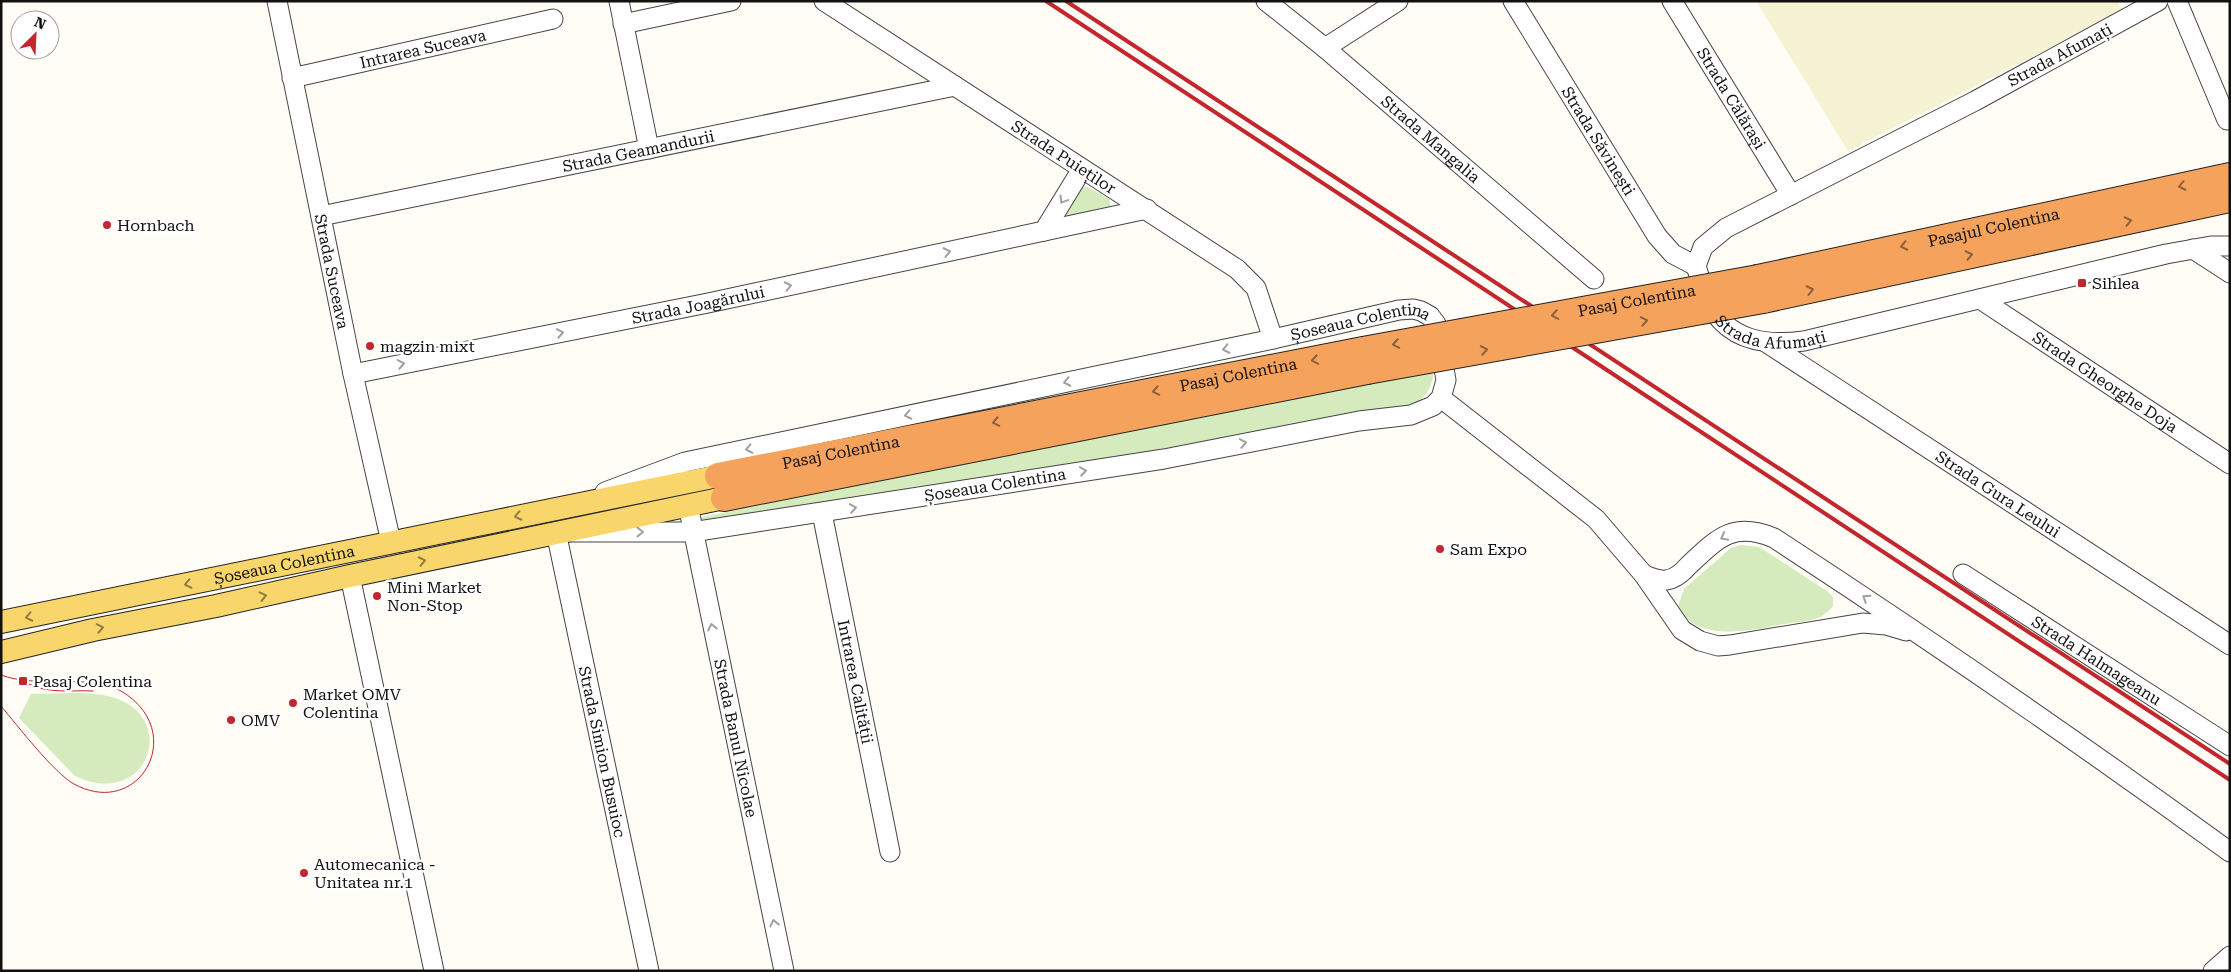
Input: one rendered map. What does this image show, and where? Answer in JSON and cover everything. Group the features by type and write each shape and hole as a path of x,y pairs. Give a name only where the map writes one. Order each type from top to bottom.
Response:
{"highway":[{"name":"Pasajul Colentina","path":"1760,289 2230,176"},
{"name":"Pasajul Colentina","path":"1760,289 2230,199"},
{"name":"Pasaj Colentina","path":"721,487 1365,360 1760,289"}],"main road":[{"name":"Șoseaua Colentina","path":"1,622 566,506 721,487"},
{"name":"Șoseaua Colentina","path":"1,652 93,630 216,606 688,505 721,487"}],"street":[{"name":"Strada Suceava","path":"277,1 353,374 391,542"},
{"path":"619,1 649,149"},
{"path":"623,24 730,1"},
{"name":"Strada Puieților","path":"824,1 1082,169 1147,209 1248,277 1262,301 1273,339"},
{"name":"Strada Mangalia","path":"1266,1 1326,48 1594,280"},
{"path":"1326,48 1398,1"},
{"name":"Strada Săvinești","path":"1513,1 1657,236 1673,254 1696,266"},
{"name":"Strada Călărași","path":"1672,1 1791,195"},
{"name":"Strada Afumați","path":"2158,1 1975,101 1715,236 1704,247 1696,266 1709,303 1718,316 1740,334 1767,344 1804,341 2193,249 2230,246"},
{"path":"2177,1 2227,120"},
{"name":"Intrarea Suceava","path":"292,78 553,19"},
{"name":"Strada Geamandurii","path":"321,216 955,86"},
{"path":"1044,231 1082,169"},
{"name":"Strada Joagărului","path":"353,374 708,303 1147,209"},
{"path":"2193,249 2230,273"},
{"name":"Strada Gheorghe Doja","path":"1980,299 2230,464"},
{"name":"Șoseaua Colentina","path":"556,532 692,532 1164,459 1359,421 1411,415 1433,406 1441,398 1446,380 1436,324 1430,316 1421,311 1399,310 1273,339 685,462 566,506"},
{"name":"Strada Gura Leului","path":"1767,344 2230,645"},
{"path":"1441,398 1596,519 1644,575 1682,630 1700,641 1718,646 1730,646 1863,623 1901,629 1936,644"},
{"name":"Strada Banul Nicolae","path":"688,505 692,532 784,971"},
{"name":"Intrarea Calității","path":"822,513 890,852"},
{"path":"1644,575 1658,580 1672,578 1680,574 1722,536 1749,531 1762,533 1774,538 1936,644 2091,751 2230,852"},
{"name":"Strada Simion Busuioc","path":"556,532 649,971"},
{"name":"Strada Halmageanu","path":"1963,574 2230,746"},
{"path":"350,576 434,971"},
{"path":"2213,971 2230,956"}],"shaded area":[{"path":"1756,1 2118,1 2122,11 1848,151"}],"green space":[{"path":"1082,187 1088,187 1109,199 1111,207 1062,219"},
{"path":"1433,369 1432,382 1427,392 1420,400 1409,407 1130,459 703,526 700,519 702,517"},
{"path":"1740,545 1759,547 1827,591 1833,597 1833,606 1823,615 1811,620 1741,631 1711,630 1698,626 1686,618 1678,606 1684,589 1731,548"},
{"path":"31,694 95,694 115,698 135,709 146,724 150,741 146,758 136,772 120,781 100,783 75,776 19,718"}],"tram line":[{"path":"1,675 31,681 95,683 121,691 141,708 152,727 153,747 148,766 136,781 119,790 98,792 74,784 56,770 1,706"},
{"path":"29,684 44,689 60,691 93,691"}],"railway":[{"path":"1046,1 2230,780"},
{"path":"1066,1 2230,764"}],"place":[{"name":"Hornbach","path":"107,225"},
{"name":"Sihlea","path":"2082,283"},
{"name":"magzin mixt","path":"370,346"},
{"name":"Sam Expo","path":"1440,549"},
{"name":"Mini Market Non-Stop","path":"377,596"},
{"name":"Pasaj Colentina","path":"23,681"},
{"name":"Market OMV Colentina","path":"293,703"},
{"name":"OMV","path":"231,720"},
{"name":"Automecanica - Unitatea nr.1","path":"304,873"}]}
